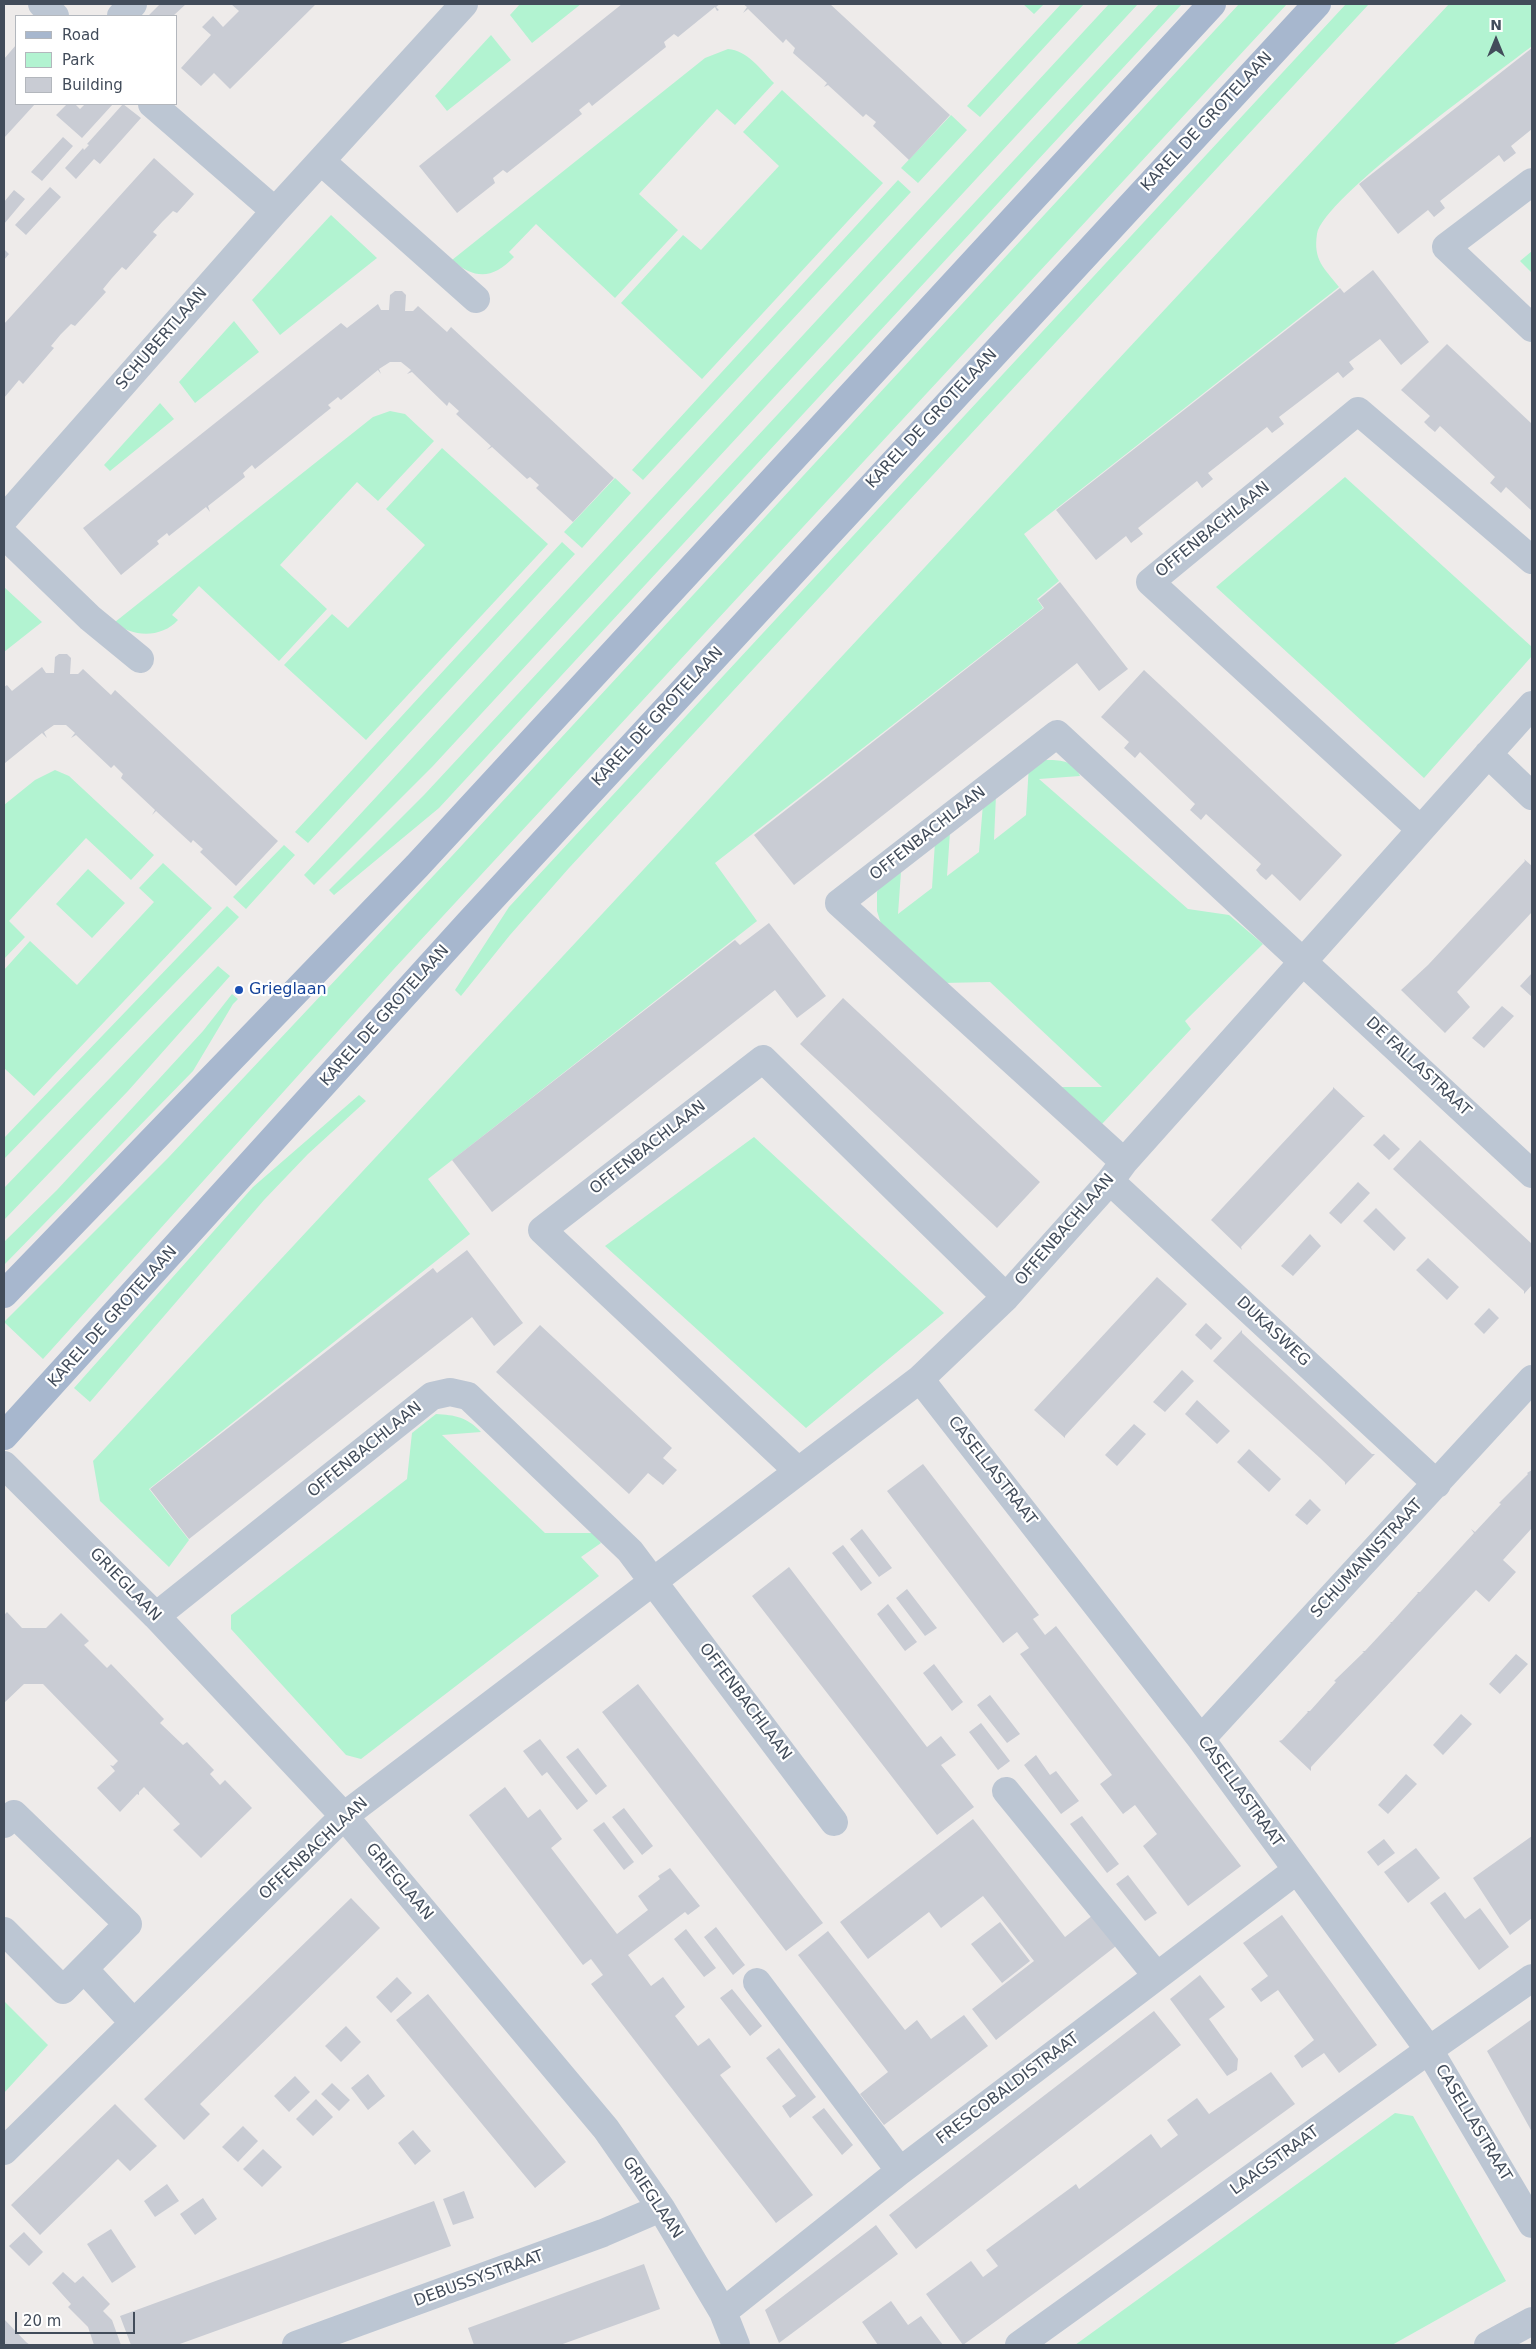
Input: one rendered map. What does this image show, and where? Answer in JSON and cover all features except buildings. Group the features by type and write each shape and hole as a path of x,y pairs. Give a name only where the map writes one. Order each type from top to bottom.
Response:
{"main road":[{"path":"4,1294 418,866 1212,4"},
{"name":"KAREL DE GROTELAAN","path":"4,1436 496,893 1317,4"}],"street":[{"path":"42,4 54,15"},
{"path":"122,15 133,4"},
{"name":"SCHUBERTLAAN","path":"4,519 275,212 464,4"},
{"path":"153,105 275,212"},
{"path":"322,162 476,299"},
{"path":"1532,182 1446,247 1532,328"},
{"name":"OFFENBACHLAAN","path":"1420,829 1150,582 1358,411 1532,560"},
{"path":"4,535 90,618 140,659"},
{"name":"OFFENBACHLAAN","path":"4,2151 344,1816 655,1582 920,1379 1006,1297 1532,705"},
{"name":"OFFENBACHLAAN","path":"1117,1172 839,903 1057,734 1304,960"},
{"path":"1488,754 1532,796"},
{"name":"DE FALLASTRAAT","path":"1304,960 1532,1174"},
{"name":"OFFENBACHLAAN","path":"798,1471 542,1230 763,1060 1006,1297"},
{"name":"DUKASWEG","path":"1117,1172 1437,1484"},
{"name":"CASELLASTRAAT","path":"920,1379 1201,1739 1429,2050 1532,2224"},
{"name":"SCHUMANNSTRAAT","path":"1201,1739 1532,1379"},
{"name":"OFFENBACHLAAN","path":"156,1616 432,1396 450,1392 468,1396 630,1551 834,1822"},
{"name":"GRIEGLAAN","path":"4,1465 156,1616 344,1816 606,2130 661,2208 723,2312 736,2345"},
{"path":"1006,1790 1157,1976"},
{"path":"4,1824 14,1814 128,1924 63,1990 4,1931"},
{"name":"FRESCOBALDISTRAAT","path":"723,2312 900,2171 1297,1870"},
{"path":"84,1969 133,2022"},
{"name":"LAAGSTRAAT","path":"1019,2345 1532,1978"},
{"path":"757,1982 900,2171"},
{"name":"DEBUSSYSTRAAT","path":"296,2345 603,2233 661,2208"},
{"path":"1488,2345 1532,2321"}],"green space":[{"path":"520,4 581,4 532,43 510,15"},
{"path":"1023,4 1044,4 1034,14"},
{"path":"1061,4 1084,4 980,117 967,106"},
{"path":"1109,4 1138,4 432,767 314,885 304,875"},
{"path":"1159,4 1182,4 439,808 334,895 329,890 424,795"},
{"path":"1239,4 1287,4 393,970 43,1359 4,1322 168,1158 451,857"},
{"path":"1346,4 1369,4 569,868 510,935 461,996 455,990 509,907"},
{"path":"1449,4 1532,4 1532,46 1413,137 1348,194 1326,217 1317,234 1318,257 1324,269 1339,287 1024,534 1059,581 1037,599 1043,608 715,863 757,921 428,1179 470,1234 149,1489 189,1540 169,1567 100,1501 93,1461"},
{"path":"491,35 511,60 447,111 435,96"},
{"path":"728,49 735,50 747,57 774,83 735,125 717,109 639,194 678,230 615,298 536,224 509,252 514,257 499,270 491,273 476,274 460,267 452,260 705,58"},
{"path":"782,90 883,183 702,379 621,303 683,235 701,250 779,166 743,132"},
{"path":"951,115 967,130 918,183 901,168"},
{"path":"898,180 911,192 643,480 632,470"},
{"path":"331,215 377,258 280,335 252,300"},
{"path":"1532,251 1532,273 1520,261"},
{"path":"234,321 259,352 195,403 179,382"},
{"path":"160,403 174,419 110,471 104,465"},
{"path":"390,411 405,414 434,441 378,501 357,482 280,565 327,609 279,661 199,586 172,615 178,620 164,630 156,633 138,633 130,631 115,622 373,417"},
{"path":"442,448 548,544 366,740 284,665 332,614 348,628 425,545 386,509"},
{"path":"1345,477 1532,647 1532,656 1424,778 1216,587"},
{"path":"615,478 631,493 582,548 564,532"},
{"path":"562,542 575,554 308,843 295,832"},
{"path":"4,587 42,622 4,652"},
{"path":"1039,760 1063,761 1069,763 1077,770 1080,776 1039,779 1188,909 1229,915 1263,944 1185,1021 1191,1029 1102,1124 1058,1087 1102,1087 990,982 942,983 882,927 877,911 877,892 884,879 901,872 898,914 932,888 935,842 950,832 947,876 979,852 983,804 996,795 994,840 1026,815 1029,764"},
{"path":"55,770 69,776 154,855 131,880 86,838 9,921 25,937 4,959 4,805 35,780"},
{"path":"284,845 295,855 246,909 233,897"},
{"path":"163,863 212,908 34,1096 4,1068 4,970 30,941 77,985 154,902 139,888"},
{"path":"88,869 125,903 92,938 56,904"},
{"path":"227,906 239,917 4,1159 4,1138"},
{"path":"218,966 230,976 128,1091 4,1220 4,1188"},
{"path":"232,994 238,999 233,1004 193,1071 4,1265 4,1242 57,1190 203,1031"},
{"path":"359,1095 366,1101 308,1154 264,1200 90,1402 74,1388 253,1187"},
{"path":"754,1137 944,1313 806,1428 605,1246"},
{"path":"436,1414 449,1415 466,1420 481,1432 442,1435 545,1533 593,1533 601,1543 581,1557 599,1576 361,1759 346,1755 231,1629 231,1615 407,1479 412,1433"},
{"path":"4,2001 48,2045 4,2093"},
{"path":"1395,2113 1413,2116 1506,2281 1392,2345 1075,2345"}],"place":[{"name":"Grieglaan","path":"239,990"}]}
